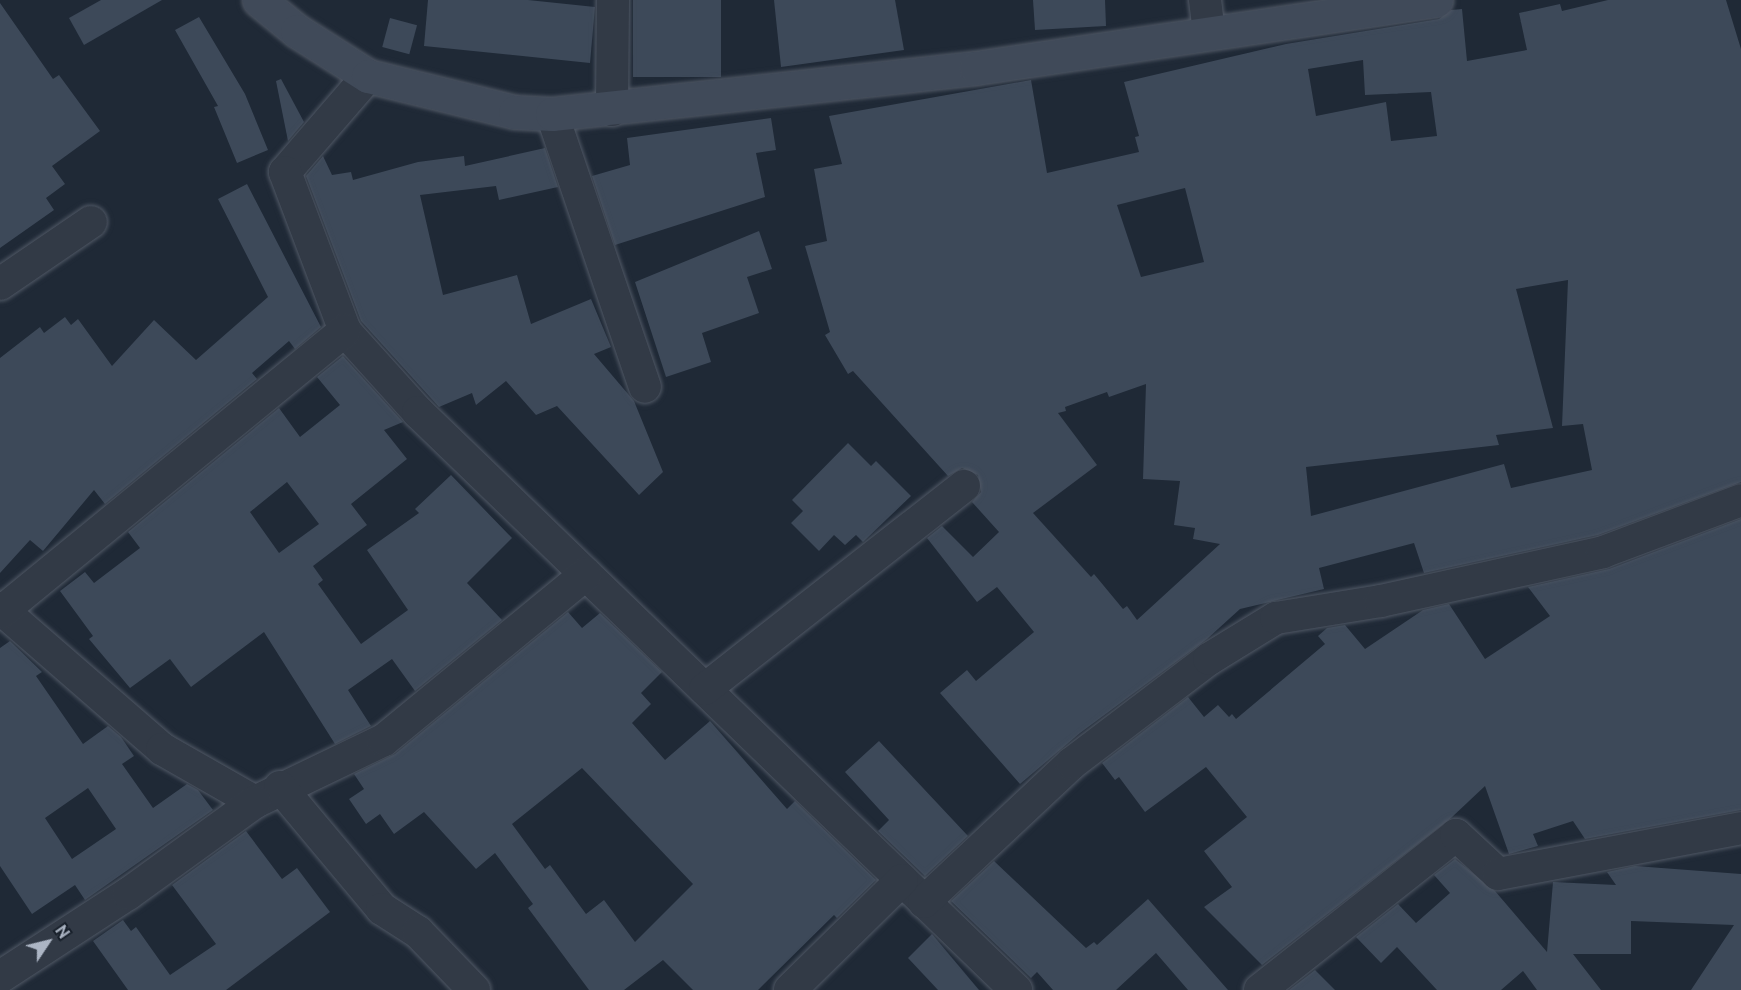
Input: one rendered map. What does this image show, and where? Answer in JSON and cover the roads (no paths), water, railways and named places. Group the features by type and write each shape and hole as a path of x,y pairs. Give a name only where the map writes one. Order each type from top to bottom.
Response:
{"street":[{"path":"259,0 297,31 368,76 515,112 552,114 612,110 976,68 1436,0"},
{"path":"612,110 613,0"},
{"path":"1205,0 1209,32"},
{"path":"1209,32 1261,3 1275,0"},
{"path":"368,76 285,172 345,331 418,412 1017,990"},
{"path":"552,114 645,387"},
{"path":"0,284 91,222"},
{"path":"345,331 2,611 162,750 267,794 382,909 418,932 474,990"},
{"path":"705,689 964,486"},
{"path":"924,902 1072,763 1209,659 1276,618 1381,601 1603,552 1741,500"},
{"path":"0,977 128,894 267,794 384,740 586,574"},
{"path":"1260,990 1456,836 1498,873 1741,828"},
{"path":"790,990 902,880"}]}
